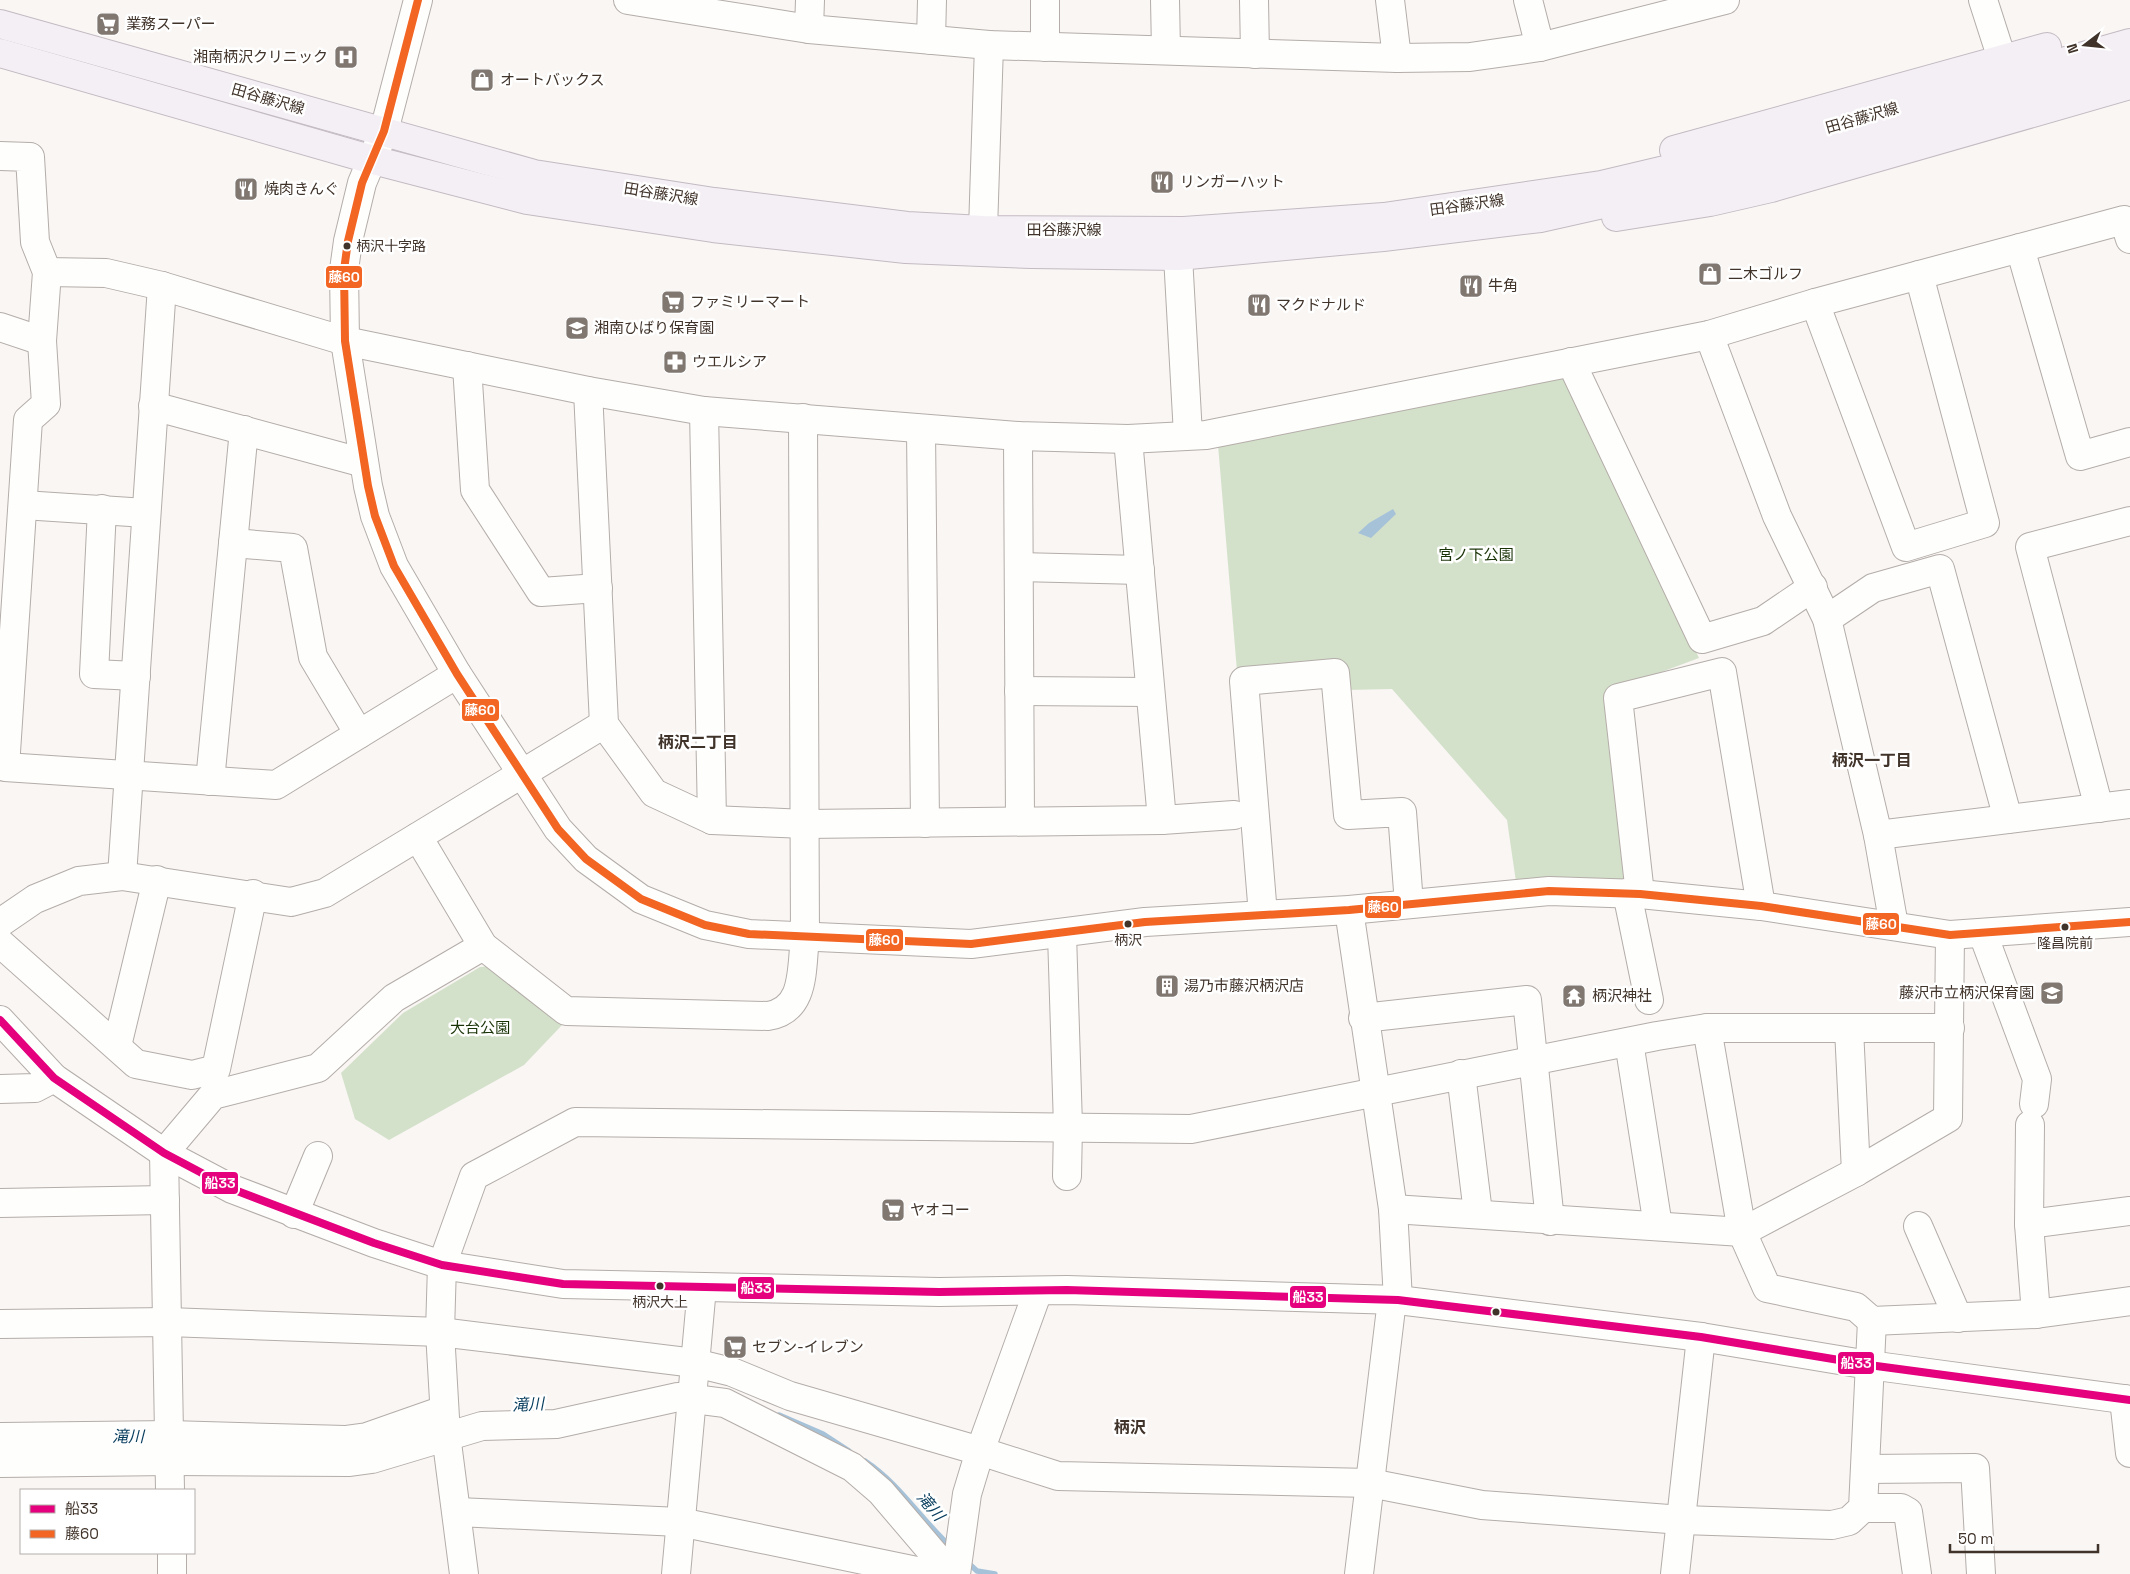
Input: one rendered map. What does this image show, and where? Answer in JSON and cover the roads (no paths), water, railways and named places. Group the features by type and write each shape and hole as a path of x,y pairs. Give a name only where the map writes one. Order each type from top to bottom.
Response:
{"main road":[{"name":"田谷藤沢線","path":"0,24 534,174 714,202 897,225 983,230 1184,231 1384,216 1601,185 1753,149 2130,43"},
{"path":"1502,200 1681,148 2130,24"},
{"name":"田谷藤沢線","path":"0,53 372,160 527,200 713,228 906,249 1032,254 1178,256 1383,237 1540,218 1762,168 2130,64"},
{"path":"1540,218 1627,217 1762,190 2130,85"}],"street":[{"path":"418,0 384,132 362,183 348,241 344,280 345,342 373,508 384,544 394,566 457,674 558,830 586,858 641,900 705,925 748,934 971,944 1145,922 1349,910 1549,892 1634,894 1761,906 1950,935 2130,922"},
{"path":"628,0 681,5 809,29 989,45 1397,58 1470,57 1540,47 1647,10 1725,0"},
{"path":"809,29 810,0"},
{"path":"931,40 932,0"},
{"path":"1045,0 1045,47"},
{"path":"1165,0 1166,50"},
{"path":"1254,0 1255,54"},
{"path":"1390,0 1397,58"},
{"path":"1528,0 1540,47"},
{"path":"1983,0 2002,59"},
{"path":"983,230 989,45"},
{"path":"0,156 30,157 35,242 47,272 42,341 46,404 28,420 12,474 22,505 5,767 276,785 457,674"},
{"path":"47,272 106,273 162,286 345,342 588,391 704,411 804,418 921,430 1018,436 1128,439 1206,435 1708,335 1918,275 2124,220 2130,239"},
{"path":"2020,248 2080,456 2130,442"},
{"path":"1178,256 1188,435"},
{"path":"1815,304 1906,547 1986,523 1918,275"},
{"path":"122,876 162,286"},
{"path":"0,326 42,341"},
{"path":"1708,335 1777,516 1827,619 1878,835 1894,926"},
{"path":"1571,362 1702,639 1763,622 1813,587"},
{"path":"466,366 475,490 541,592 598,588"},
{"path":"588,391 604,724 654,793 712,820 806,824 1162,820 1234,814"},
{"path":"153,406 364,463"},
{"path":"704,411 712,820"},
{"path":"418,837 483,946 566,1011 768,1016 787,1010 795,1001 799,988 805,938 804,418"},
{"path":"210,781 244,430"},
{"path":"921,430 925,823"},
{"path":"1018,436 1020,821"},
{"path":"1128,439 1162,820"},
{"path":"22,505 146,513"},
{"path":"102,509 94,674 136,676"},
{"path":"2099,808 2030,547 2130,521"},
{"path":"233,543 294,548 313,657 359,734"},
{"path":"1019,567 1140,570"},
{"path":"1827,619 1873,588 1940,569 2008,819"},
{"path":"1649,1000 1634,894 1618,698 1722,672 1761,906"},
{"path":"1263,915 1244,681 1335,673 1348,814 1402,812 1409,904"},
{"path":"1019,692 1150,692"},
{"path":"0,924 34,899 79,881 122,876 253,894 291,902 325,893 604,724"},
{"path":"1878,835 2130,804"},
{"path":"117,1046 157,880"},
{"path":"0,943 136,1064 192,1075 216,1069 253,894"},
{"path":"1349,910 1393,1209 1395,1300 1359,1574"},
{"path":"1062,934 1068,1126 1067,1176"},
{"path":"1983,934 2037,1079 2032,1114 2029,1224 2036,1314"},
{"path":"1393,1209 1478,1213 1550,1221 1742,1232 1856,1172 1948,1118 1950,935"},
{"path":"170,1489 164,1153 213,1095 318,1068 394,998 483,946"},
{"path":"1364,1018 1527,1000 1550,1221"},
{"path":"0,1020 54,1078 164,1153 232,1188 294,1214 442,1265 563,1284 939,1292 1038,1291 1395,1300 1701,1337 1869,1365 2127,1399 2130,1453"},
{"path":"464,1574 445,1423 440,1332 442,1265 474,1176 576,1122 1068,1126 1191,1129 1461,1074 1707,1028 1950,1028"},
{"path":"1707,1028 1742,1232 1767,1288 1856,1306 1872,1321 2036,1314 2130,1301"},
{"path":"1849,1029 1856,1172"},
{"path":"1629,1042 1658,1226"},
{"path":"1461,1074 1478,1213"},
{"path":"0,1089 35,1088 54,1078"},
{"path":"294,1214 318,1156"},
{"path":"0,1203 165,1200"},
{"path":"2029,1224 2130,1211"},
{"path":"1918,1226 1958,1318"},
{"path":"676,1574 702,1287"},
{"path":"956,1574 967,1494 980,1451 1038,1291"},
{"path":"0,1324 168,1322 440,1332 695,1363 732,1372 790,1396 980,1451 1058,1476 1370,1483 1482,1505 1682,1520 1832,1526 1849,1521 1863,1508 1872,1321"},
{"path":"1675,1574 1701,1337"},
{"path":"0,1437 350,1462 372,1459 445,1423 482,1426 556,1424 678,1397 725,1402 852,1467 881,1492 951,1574"},
{"path":"0,1463 170,1448"},
{"path":"1866,1468 1975,1468 1981,1574"},
{"path":"1863,1508 1901,1508 1908,1512 1916,1574"},
{"path":"457,1512 680,1522 931,1574"},
{"path":"172,1554 172,1574"}],"water":[{"path":"1393,509 1396,514 1371,538 1358,533 1369,523"}],"waterway":[{"name":"滝川","path":"779,1415 823,1434 849,1451"},
{"name":"滝川","path":"865,1461 889,1480 952,1548"},
{"name":"滝川","path":"966,1561 977,1571 995,1574"}],"place":[{"name":"業務スーパー","path":"108,24"},
{"name":"湘南柄沢クリニック","path":"346,57"},
{"name":"オートバックス","path":"482,80"},
{"name":"リンガーハット","path":"1162,182"},
{"name":"焼肉きんぐ","path":"246,189"},
{"name":"柄沢十字路","path":"347,246"},
{"name":"二木ゴルフ","path":"1710,274"},
{"name":"牛角","path":"1471,286"},
{"name":"ファミリーマート","path":"673,302"},
{"name":"マクドナルド","path":"1259,305"},
{"name":"湘南ひばり保育園","path":"577,328"},
{"name":"ウエルシア","path":"675,362"},
{"name":"柄沢","path":"1128,924"},
{"name":"隆昌院前","path":"2065,927"},
{"name":"湯乃市藤沢柄沢店","path":"1167,986"},
{"name":"藤沢市立柄沢保育園","path":"2052,993"},
{"name":"柄沢神社","path":"1574,996"},
{"name":"ヤオコー","path":"893,1210"},
{"name":"柄沢大上","path":"660,1286"},
{"name":"セブン-イレブン","path":"735,1347"}],"district":[{"name":"柄沢二丁目","path":"698,742"},
{"name":"柄沢一丁目","path":"1872,760"},
{"name":"柄沢","path":"1130,1427"}],"park label":[{"name":"宮ノ下公園","path":"1476,555"},
{"name":"大台公園","path":"480,1028"}]}
